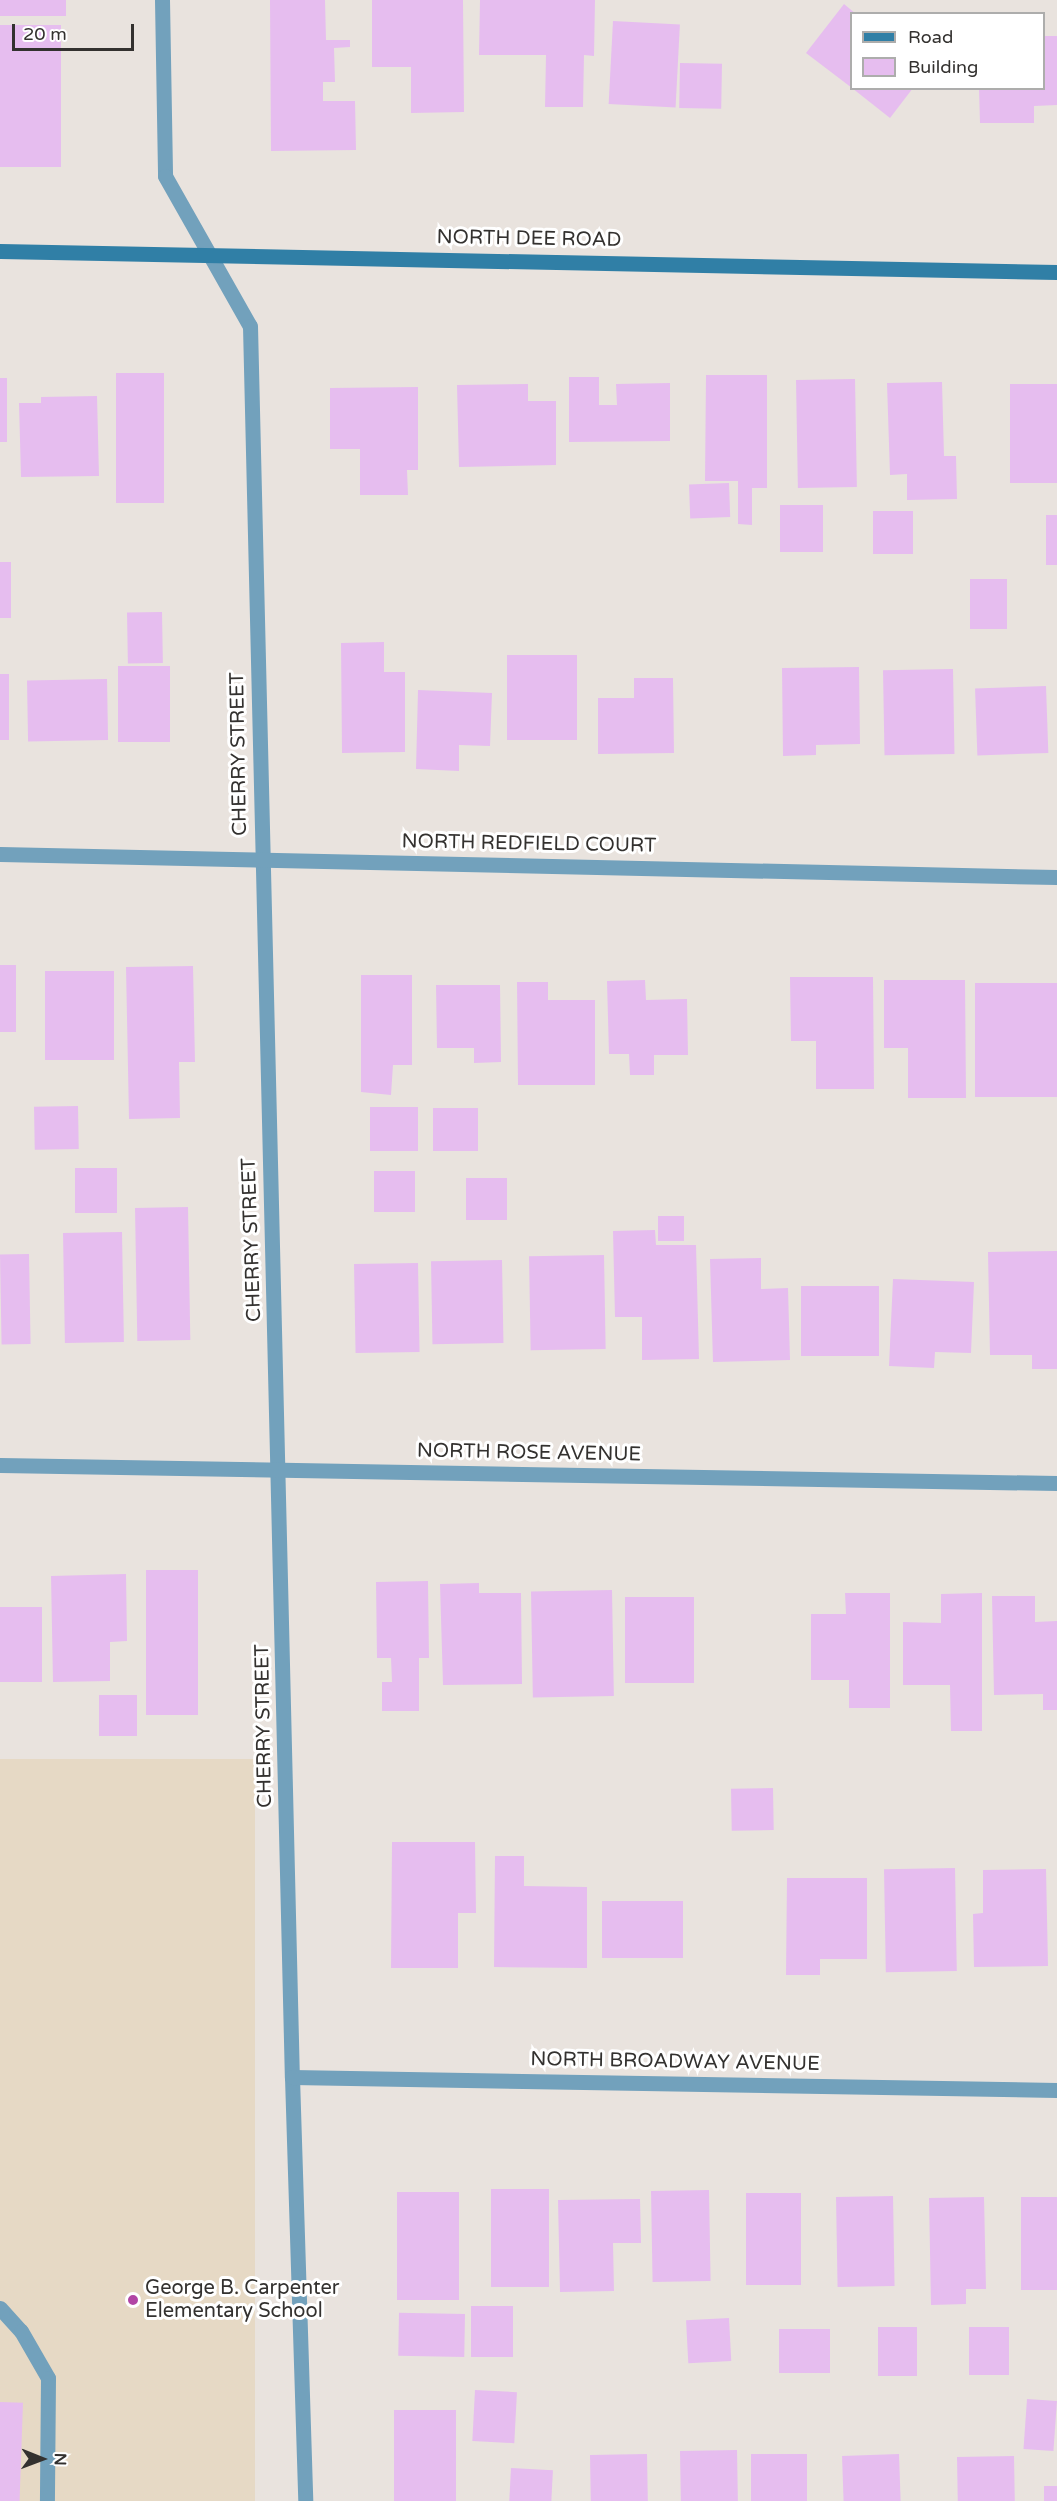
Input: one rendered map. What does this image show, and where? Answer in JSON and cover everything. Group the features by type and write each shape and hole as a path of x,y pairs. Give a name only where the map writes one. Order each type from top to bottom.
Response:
{"main road":[{"name":"NORTH DEE ROAD","path":"0,251 210,253 1057,272"}],"street":[{"name":"CHERRY STREET","path":"162,0 165,176 250,326 292,2076 305,2501"},
{"name":"NORTH REDFIELD COURT","path":"0,854 1057,877"},
{"name":"NORTH ROSE AVENUE","path":"0,1465 1057,1483"},
{"name":"NORTH BROADWAY AVENUE","path":"292,2076 1057,2090"},
{"path":"0,2308 21,2331 48,2378 47,2501"}],"shaded area":[{"name":"George B. Carpenter Elementary School","path":"0,1759 255,1759 255,2501 0,2501"}],"building":[{"path":"0,0 66,0 66,16 0,16"},
{"path":"270,0 325,0 326,40 350,40 350,47 334,48 335,82 323,82 323,101 355,101 356,150 271,151"},
{"path":"372,0 463,0 464,112 411,113 411,67 372,67"},
{"path":"480,0 595,0 594,56 584,55 583,107 545,107 546,55 479,55"},
{"path":"844,4 854,12 850,12 850,86 806,53"},
{"path":"613,21 680,25 676,107 609,104"},
{"path":"0,25 61,25 61,167 0,167"},
{"path":"1045,36 1057,36 1057,105 1034,106 1034,123 980,123 979,90 1045,90"},
{"path":"680,63 722,64 721,109 679,108"},
{"path":"855,90 911,90 890,118"},
{"path":"116,373 164,373 164,503 116,503"},
{"path":"706,375 767,375 767,488 752,488 752,525 738,524 738,481 705,481"},
{"path":"569,377 599,377 599,405 617,405 616,384 670,383 670,441 569,442"},
{"path":"0,378 7,378 7,442 0,442"},
{"path":"855,379 857,487 798,488 796,380"},
{"path":"942,382 944,456 956,456 957,499 907,500 907,474 890,475 887,383"},
{"path":"528,384 528,401 556,401 556,465 459,467 457,385"},
{"path":"1010,384 1057,384 1057,483 1010,483"},
{"path":"418,387 418,470 407,470 408,495 360,495 360,449 330,449 330,388"},
{"path":"97,396 99,476 21,477 19,403 41,403 41,397"},
{"path":"729,483 730,517 690,518 689,484"},
{"path":"780,505 823,505 823,552 780,552"},
{"path":"873,511 913,511 913,554 873,554"},
{"path":"1046,515 1057,515 1057,565 1046,565"},
{"path":"0,562 11,562 11,618 0,618"},
{"path":"970,579 1007,579 1007,629 970,629"},
{"path":"162,612 163,663 128,664 127,613"},
{"path":"384,642 384,672 405,672 405,752 342,753 341,643"},
{"path":"507,655 577,655 577,740 507,740"},
{"path":"118,666 170,666 170,742 118,742"},
{"path":"859,667 860,744 816,745 816,755 783,756 782,668"},
{"path":"953,669 954,754 884,755 883,670"},
{"path":"0,674 9,674 9,740 0,740"},
{"path":"634,678 673,678 674,753 598,754 598,698 634,698"},
{"path":"107,679 108,740 28,741 27,680"},
{"path":"1046,686 1048,753 977,755 975,688"},
{"path":"418,690 492,693 490,746 459,745 459,771 416,769"},
{"path":"0,965 16,965 16,1032 0,1032"},
{"path":"193,966 195,1062 179,1062 180,1118 129,1119 126,967"},
{"path":"45,971 114,971 114,1060 45,1060"},
{"path":"361,975 412,975 412,1065 393,1065 391,1095 361,1092"},
{"path":"790,977 873,977 874,1089 816,1089 816,1041 791,1041"},
{"path":"645,980 646,1000 687,999 688,1055 654,1055 654,1075 630,1075 629,1054 609,1054 607,981"},
{"path":"884,980 965,980 966,1098 908,1098 908,1048 884,1048"},
{"path":"517,982 548,982 548,1000 595,1000 595,1085 518,1085"},
{"path":"975,983 1057,983 1057,1097 975,1097"},
{"path":"436,985 500,985 501,1062 474,1063 474,1048 437,1048"},
{"path":"78,1106 79,1149 35,1150 34,1107"},
{"path":"370,1107 418,1107 418,1151 370,1151"},
{"path":"433,1108 478,1108 478,1151 433,1151"},
{"path":"75,1168 117,1168 117,1213 75,1213"},
{"path":"374,1171 415,1171 415,1212 374,1212"},
{"path":"466,1178 507,1178 507,1220 466,1220"},
{"path":"188,1207 190,1340 137,1341 135,1208"},
{"path":"658,1216 684,1216 684,1241 658,1241"},
{"path":"655,1230 656,1245 696,1245 699,1359 642,1360 642,1317 615,1317 613,1231"},
{"path":"122,1232 124,1342 65,1343 63,1233"},
{"path":"1057,1251 1057,1369 1032,1369 1032,1355 990,1355 988,1252"},
{"path":"29,1254 31,1344 2,1344 0,1255"},
{"path":"604,1255 606,1349 531,1350 529,1256"},
{"path":"761,1258 761,1289 788,1288 790,1360 713,1362 710,1259"},
{"path":"502,1260 503,1343 432,1344 431,1261"},
{"path":"418,1263 420,1352 356,1353 354,1264"},
{"path":"893,1279 974,1282 971,1353 935,1352 934,1368 889,1366"},
{"path":"801,1286 879,1286 879,1356 801,1356"},
{"path":"146,1570 198,1570 198,1715 146,1715"},
{"path":"126,1574 127,1641 110,1642 110,1681 53,1682 51,1576"},
{"path":"428,1581 429,1658 419,1658 419,1711 382,1711 382,1682 392,1682 391,1658 377,1658 376,1582"},
{"path":"479,1583 479,1593 521,1593 522,1684 443,1685 440,1584"},
{"path":"612,1590 614,1696 533,1697 531,1591"},
{"path":"845,1593 890,1593 890,1708 849,1708 849,1680 811,1680 811,1614 846,1614"},
{"path":"982,1593 982,1731 951,1731 950,1685 903,1685 903,1622 941,1623 941,1594"},
{"path":"992,1596 1035,1596 1035,1622 1057,1621 1057,1710 1043,1710 1043,1694 994,1695"},
{"path":"625,1597 694,1597 694,1683 625,1683"},
{"path":"0,1607 42,1607 42,1682 0,1682"},
{"path":"99,1695 137,1695 137,1736 99,1736"},
{"path":"773,1788 774,1830 732,1831 731,1789"},
{"path":"392,1842 475,1842 476,1913 458,1913 458,1968 391,1968"},
{"path":"495,1856 524,1856 524,1886 587,1887 587,1968 494,1967"},
{"path":"955,1868 957,1971 886,1972 884,1869"},
{"path":"1046,1869 1048,1966 974,1967 973,1914 983,1913 983,1870"},
{"path":"787,1878 867,1878 867,1959 820,1959 820,1975 786,1975"},
{"path":"602,1901 683,1901 683,1958 602,1958"},
{"path":"491,2189 549,2189 549,2287 491,2287"},
{"path":"709,2190 711,2281 653,2282 651,2191"},
{"path":"397,2192 459,2192 459,2300 397,2300"},
{"path":"746,2193 801,2193 801,2285 746,2285"},
{"path":"893,2196 895,2286 838,2287 836,2197"},
{"path":"984,2197 986,2289 966,2289 966,2304 931,2305 929,2198"},
{"path":"1021,2197 1057,2197 1057,2290 1021,2290"},
{"path":"640,2199 641,2243 613,2243 614,2291 560,2292 558,2200"},
{"path":"471,2306 513,2306 513,2357 471,2357"},
{"path":"399,2313 465,2314 464,2357 398,2356"},
{"path":"729,2318 731,2361 688,2363 686,2320"},
{"path":"878,2327 917,2327 917,2376 878,2376"},
{"path":"969,2327 1009,2327 1009,2375 969,2375"},
{"path":"779,2329 830,2329 830,2373 779,2373"},
{"path":"475,2390 517,2392 514,2443 472,2441"},
{"path":"1027,2399 1057,2401 1053,2451 1024,2449"},
{"path":"0,2402 23,2403 20,2501 0,2501"},
{"path":"394,2410 456,2410 456,2501 394,2501"},
{"path":"737,2450 738,2501 681,2501 680,2451"},
{"path":"647,2454 648,2501 591,2501 590,2455"},
{"path":"751,2454 807,2454 807,2501 751,2501"},
{"path":"899,2454 901,2501 844,2501 842,2456"},
{"path":"1014,2456 1015,2501 958,2501 957,2457"},
{"path":"511,2468 553,2470 551,2501 509,2501"},
{"path":"1044,2486 1057,2486 1057,2501 1044,2501"}],"place":[{"name":"George B. Carpenter Elementary School","path":"133,2300"}]}
